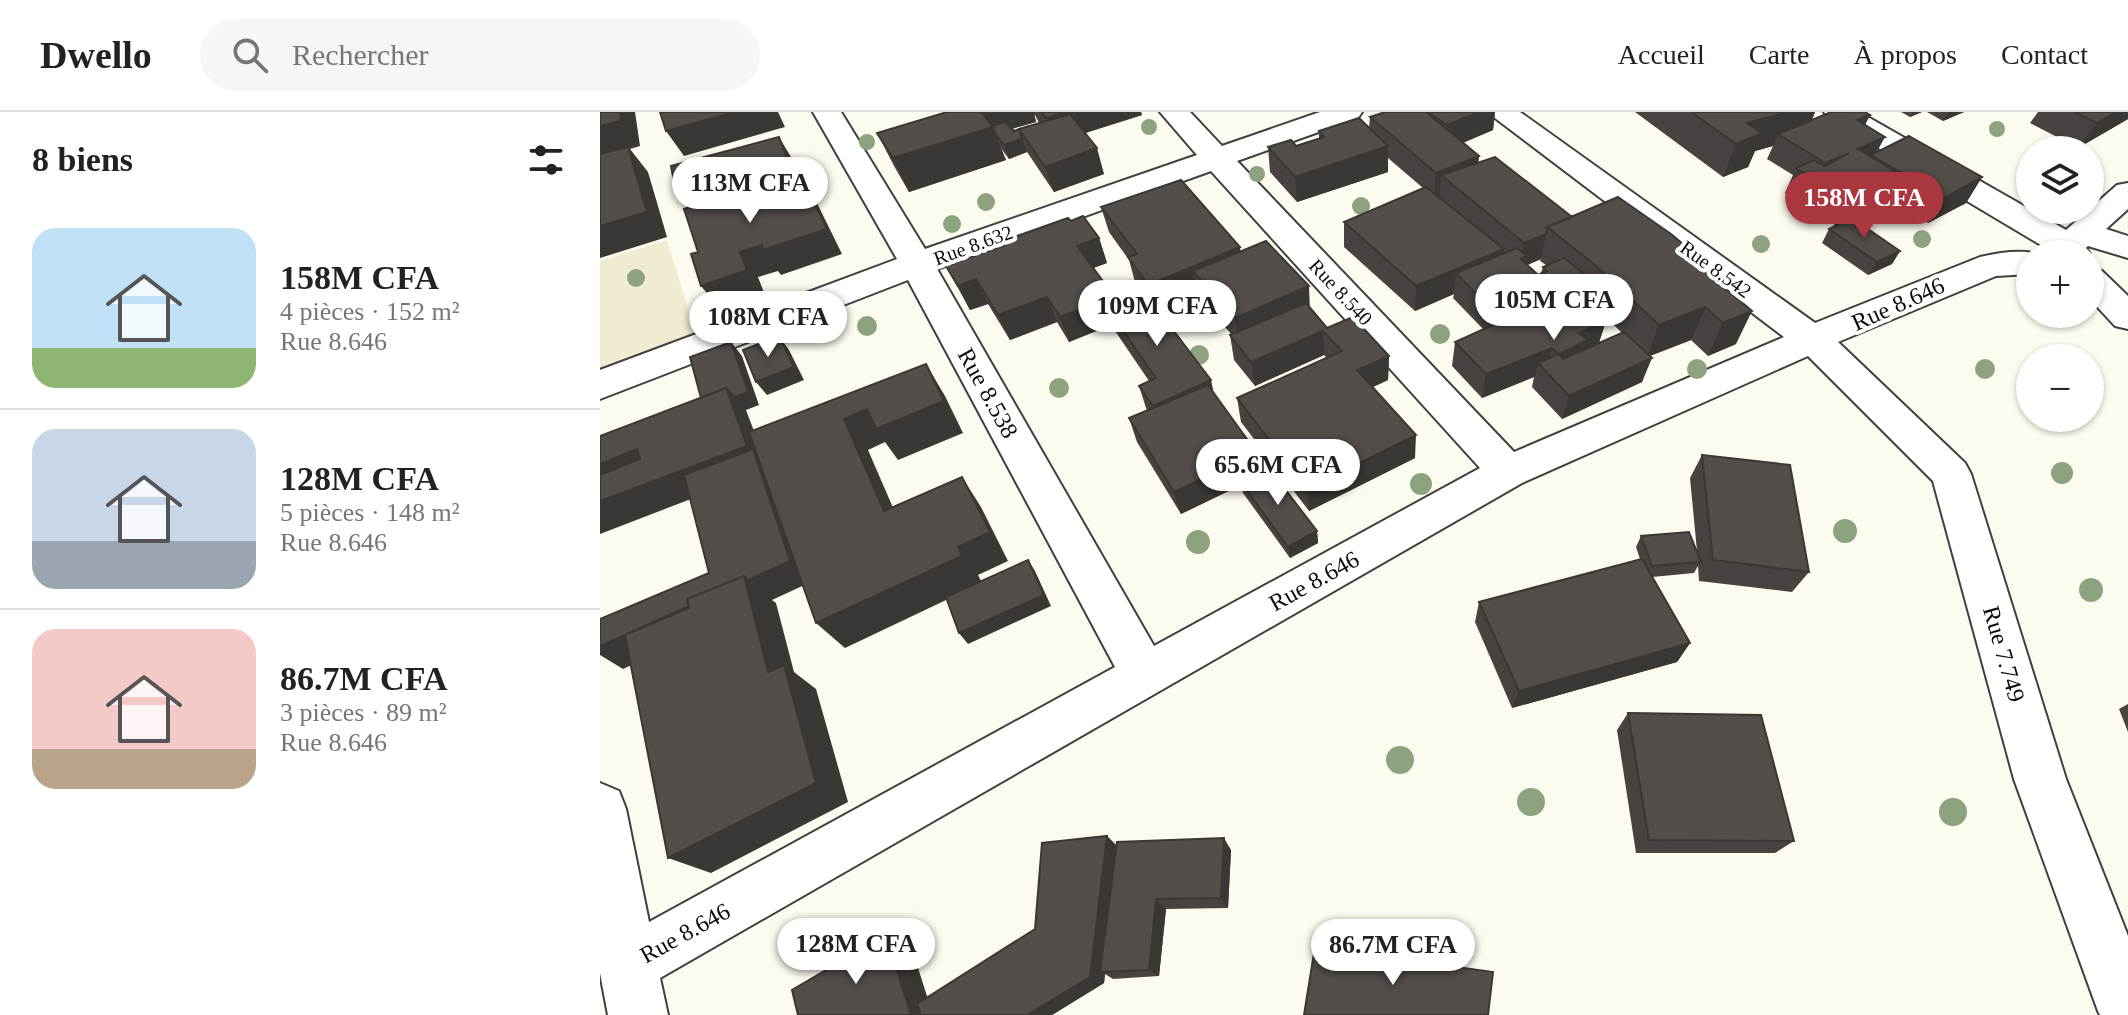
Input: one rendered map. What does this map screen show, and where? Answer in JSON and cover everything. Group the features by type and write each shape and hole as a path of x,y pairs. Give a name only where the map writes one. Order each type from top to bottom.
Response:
{"street":[{"name":"Rue 8.538","path":"827,112 917,264 1145,676"},
{"name":"Rue 8.540","path":"1174,112 1508,472"},
{"name":"Rue 8.632","path":"600,385 917,264 1348,112"},
{"name":"Rue 8.542","path":"1501,112 1815,341"},
{"path":"1838,112 2049,240"},
{"path":"2074,240 2128,192"},
{"path":"2104,248 2128,247"},
{"name":"Rue 8.646","path":"632,990 1145,676 1508,472 1815,341 1922,291 1992,265 2016,260"},
{"path":"2104,293 2128,317"},
{"name":"Rue 7.749","path":"1815,341 1951,474 2040,779 2128,1011"},
{"path":"600,809 632,990"}],"shaded area":[{"path":"667,240 695,332 600,374 600,261"}],"building":[{"path":"600,112 620,112 621,121 600,126"},
{"path":"660,112 735,112 666,131"},
{"path":"947,112 981,112 993,127 893,158 877,133"},
{"path":"1041,112 1067,112 1046,118"},
{"path":"1385,112 1426,112 1479,156 1436,173 1370,117"},
{"path":"1428,112 1479,112 1447,125"},
{"path":"1691,112 1789,112 1747,123 1762,133 1736,144"},
{"path":"1831,112 1865,112 1870,115 1857,120 1885,137 1858,149 1908,179 1855,205 1796,168 1814,160 1825,166 1849,153 1825,163 1778,134"},
{"path":"2074,112 2116,112 2097,123"},
{"path":"1070,114 1097,148 1045,167 1019,129"},
{"path":"1359,118 1388,146 1295,177 1268,147 1291,140 1296,146 1324,137 1319,131"},
{"path":"1005,122 1014,131 1019,129 1022,139 1004,145 992,126"},
{"path":"1909,136 1982,177 1944,198 1871,155"},
{"path":"779,137 788,161 739,174 741,177 676,192 671,166"},
{"path":"628,147 647,212 600,226 600,154"},
{"path":"1495,157 1572,217 1547,227 1546,234 1524,243 1441,175"},
{"path":"800,174 827,229 763,250 762,245 740,252 747,270 701,286 691,254 698,252 684,209"},
{"path":"1181,180 1240,247 1148,285 1128,257 1137,254 1101,207"},
{"path":"1426,187 1504,249 1416,286 1344,222"},
{"path":"1618,197 1671,234 1720,275 1713,278 1752,311 1723,323 1705,307 1659,325 1595,265 1547,227"},
{"path":"1083,216 1099,238 1077,246 1114,296 1060,317 1047,297 998,315 976,279 958,286 946,266 1006,245 1003,241 1068,218 1071,221"},
{"path":"1852,218 1900,251 1877,262 1829,229"},
{"path":"1266,241 1309,286 1235,318 1193,271"},
{"path":"1517,248 1527,256 1521,259 1538,275 1547,271 1543,267 1564,258 1584,274 1495,313 1456,273"},
{"path":"1568,286 1606,321 1579,333 1588,340 1559,354 1552,348 1486,374 1455,342 1504,320 1500,316"},
{"path":"1142,289 1211,380 1153,406 1139,386 1156,378 1104,303"},
{"path":"1306,303 1327,328 1353,317 1389,356 1357,370 1416,435 1307,489 1237,398 1342,351 1323,331 1251,362 1230,335"},
{"path":"1624,332 1652,358 1569,396 1538,363 1559,354 1563,359"},
{"path":"779,336 794,367 756,382 743,350"},
{"path":"731,342 748,392 735,397 726,388 701,398 690,357"},
{"path":"926,364 944,401 876,429 867,409 844,419 884,511 962,477 990,532 958,547 962,556 816,623 749,432"},
{"path":"1208,385 1257,453 1174,492 1129,418"},
{"path":"726,388 747,446 600,501 600,475 640,459 637,449 600,464 600,436"},
{"path":"753,449 790,561 748,580 744,576 687,599 689,606 600,646 600,619 709,573 684,475"},
{"path":"1702,455 1790,465 1809,572 1713,560"},
{"path":"1268,467 1317,531 1288,547 1240,481"},
{"path":"1689,532 1701,562 1652,566 1641,536"},
{"path":"1642,559 1690,643 1519,691 1479,602"},
{"path":"1028,560 1044,595 959,633 946,597"},
{"path":"744,576 768,672 784,665 816,783 668,858 625,635 689,608 687,599"},
{"path":"1628,713 1761,715 1794,841 1649,840"},
{"path":"1107,836 1090,977 1027,1015 921,1015 917,1004 1035,929 1042,843"},
{"path":"1224,838 1221,898 1156,899 1149,970 1100,972 1117,842"},
{"path":"886,935 911,1015 798,1015 792,990"},
{"path":"1315,947 1493,972 1488,1015 1304,1015"}]}
